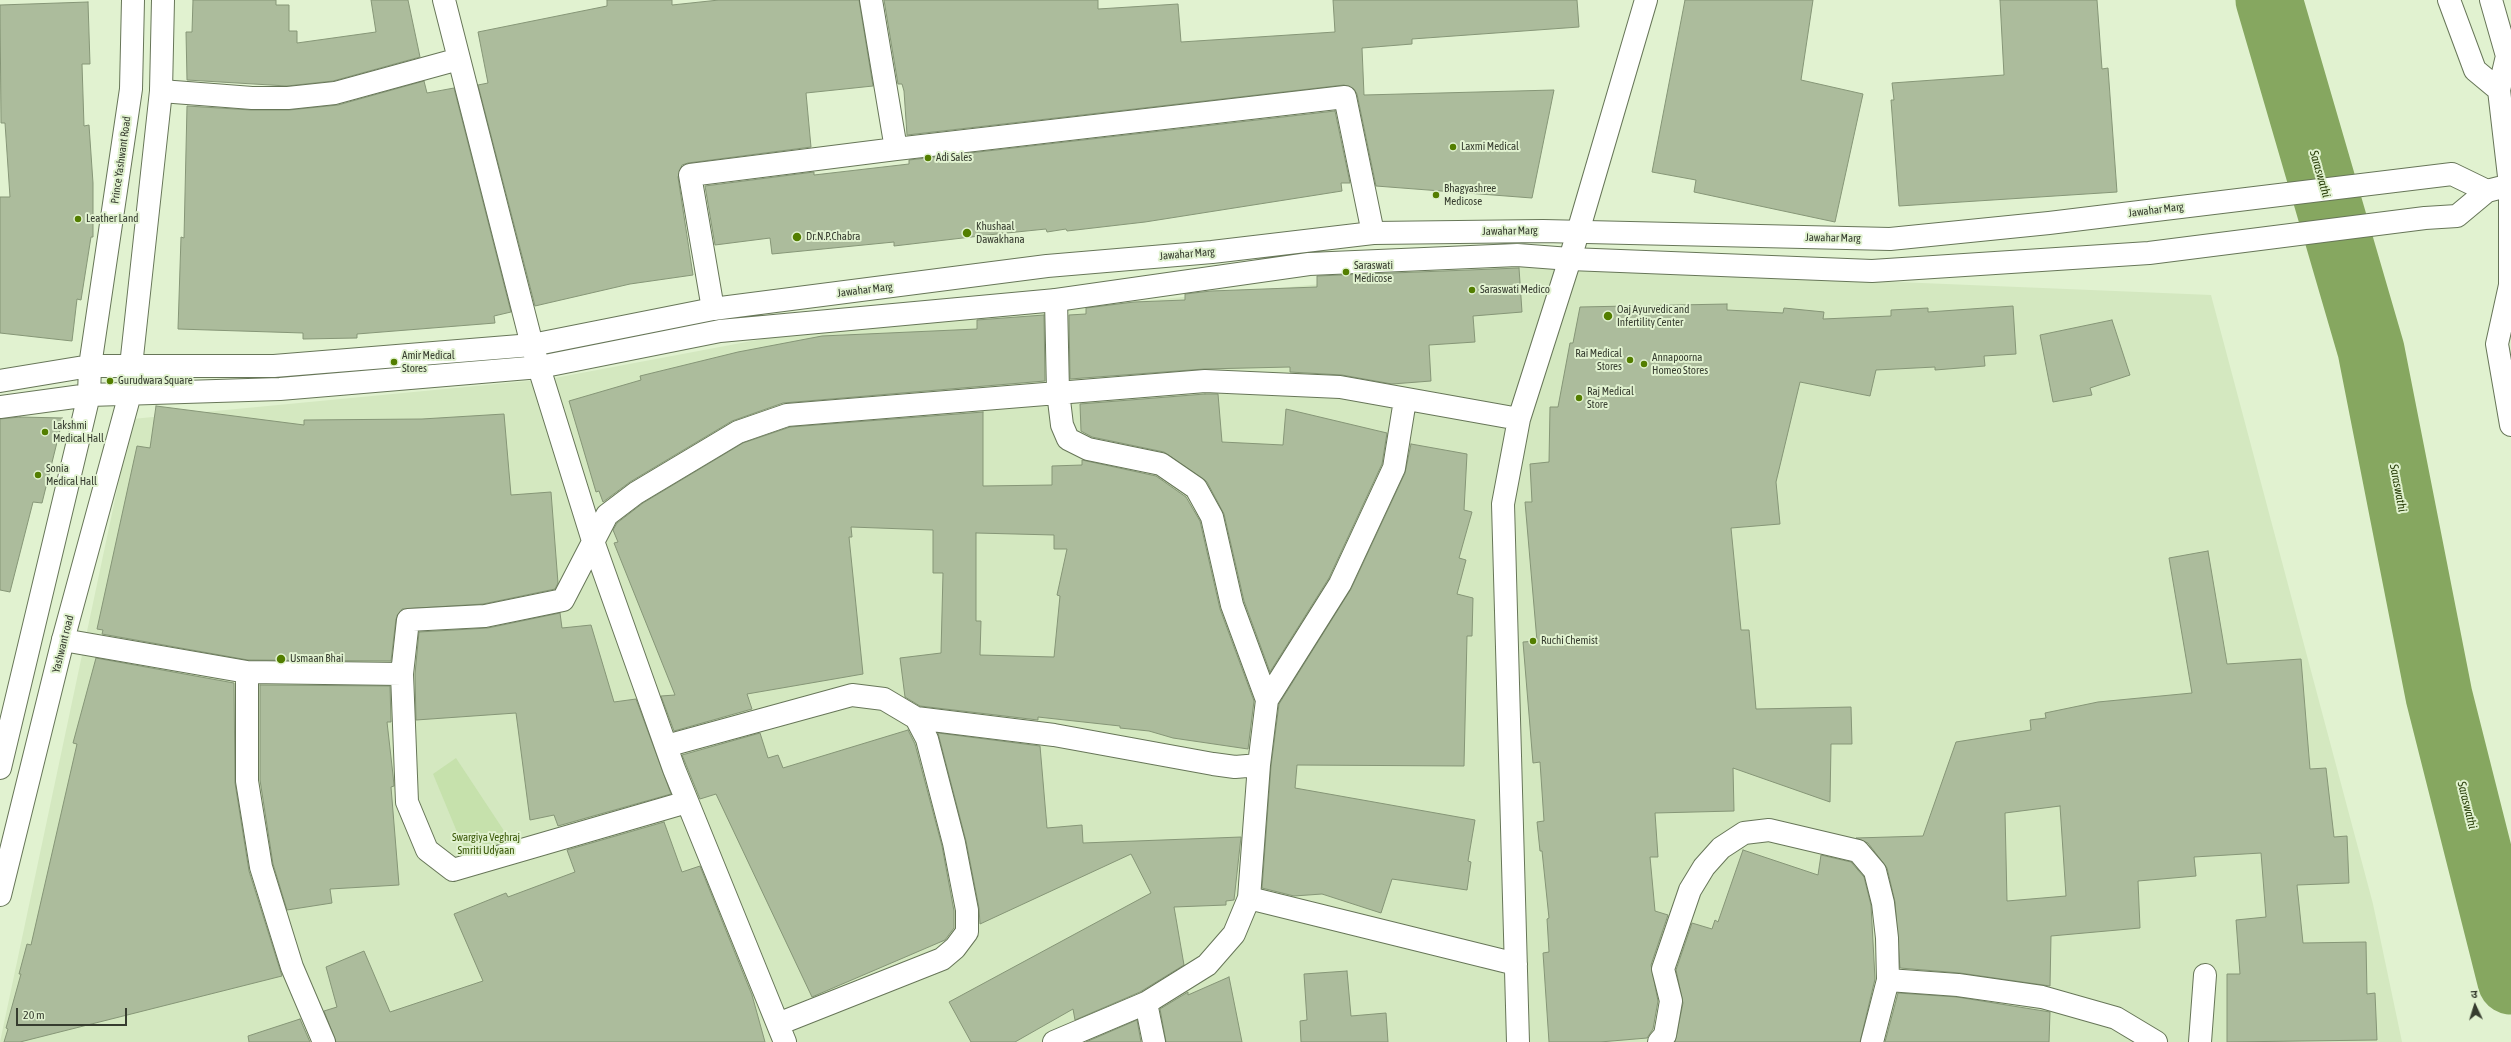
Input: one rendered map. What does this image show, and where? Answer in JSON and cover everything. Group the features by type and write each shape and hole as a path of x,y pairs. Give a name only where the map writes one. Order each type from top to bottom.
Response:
{"street":[{"name":"Prince Yashwant Road","path":"0,768 89,395 90,366 131,89 134,0"},
{"path":"130,366 161,91 163,0"},
{"path":"444,0 532,345 594,544 687,802 782,1033 942,959 955,948 967,932 967,910 954,843 928,739 916,718"},
{"path":"871,0 896,149"},
{"path":"1518,1042 1503,504 1519,419 1579,231 1646,0"},
{"path":"2449,0 2475,70 2499,90"},
{"path":"2491,0 2507,56 2499,90 2510,185 2511,285 2497,344 2511,425"},
{"path":"161,91 252,98 288,98 335,93 459,59"},
{"path":"713,309 690,175 896,149 1345,98 1373,233"},
{"name":"Jawahar Marg","path":"0,381 90,366 274,366 532,345 713,309 1047,266 1212,252 1373,233 1579,231 1890,239 2146,211 2452,174 2487,191"},
{"path":"0,407 89,395 280,389 540,367 720,331 1056,300 1309,264 1517,255 1570,260 1872,270 2149,253 2425,218 2457,216 2487,191 2510,185"},
{"path":"1056,300 1058,392 1062,425 1068,439 1088,449 1161,464 1196,488 1212,517 1232,605 1267,700"},
{"name":"Yashwant road","path":"0,895 63,640 130,394 130,366"},
{"path":"687,802 453,870 427,850 407,802 402,674 408,620 485,616 563,600 594,544 607,515 636,493 738,432 787,415 1205,381 1340,387 1405,400 1519,419"},
{"path":"1054,1042 1146,1003 1207,965 1223,948 1240,923 1249,898 1259,765 1267,700 1340,584 1394,468 1405,400"},
{"path":"63,640 247,672 402,674"},
{"path":"247,672 247,781 261,867 292,967 324,1042"},
{"path":"666,746 852,695 884,699 916,718 1054,734 1213,764 1235,767 1259,765"},
{"path":"1659,1042 1665,1035 1671,1001 1663,968 1690,890 1704,867 1722,848 1744,833 1769,830 1858,850 1875,871 1885,924 1888,980 1872,1042"},
{"path":"1249,898 1516,964"},
{"path":"2200,1042 2204,975"},
{"path":"1888,980 1958,985 2042,997 2116,1018 2156,1042"},
{"path":"1146,1003 1154,1042"}],"shaded area":[{"path":"1513,266 2211,295 2373,904 2402,1042 0,1042 132,419 549,379 789,334"}],"green space":[{"name":"Swargiya Veghraj Smriti Udyaan","path":"456,758 520,855 474,873 433,774"}],"building":[{"path":"193,0 276,0 276,5 289,5 289,31 297,31 297,43 376,32 371,0 408,0 420,57 333,81 287,86 187,80 186,32 192,32"},
{"path":"607,0 672,0 672,5 719,0 859,0 873,86 806,93 811,147 682,165 678,177 693,275 630,284 535,306 478,85 488,83 478,32 607,6"},
{"path":"884,0 1098,0 1098,9 1178,4 1181,42 1335,32 1333,0 1577,0 1579,27 1412,39 1412,44 1362,48 1364,95 1554,90 1532,198 1376,186 1357,94 1354,89 1344,85 907,135 904,91 902,84 898,84"},
{"path":"1685,0 1813,0 1801,80 1863,94 1835,222 1694,192 1696,180 1652,172"},
{"path":"2000,0 2097,0 2102,69 2108,68 2117,192 1899,206 1891,100 1894,100 1892,83 2004,75"},
{"path":"88,2 90,64 82,64 84,126 89,125 93,183 93,237 91,237 81,300 77,299 72,341 0,333 0,197 10,197 5,123 1,123 0,5"},
{"path":"424,81 427,93 454,88 511,312 494,316 495,323 357,334 357,338 303,339 303,333 178,329 181,237 184,238 187,106 251,110 289,110 338,105"},
{"path":"1335,111 1350,183 1341,183 1342,191 1145,222 1067,231 1066,229 1047,232 1046,229 894,246 894,242 772,254 770,238 715,245 705,186 814,172 814,175 909,164 909,160"},
{"path":"1519,268 1522,312 1473,316 1475,342 1429,345 1431,381 1392,384 1342,375 1290,372 1290,367 1204,369 1070,379 1069,315 1086,314 1086,308 1134,302 1185,300 1185,294 1211,291 1317,287 1317,276"},
{"path":"1727,304 1727,310 1783,313 1784,308 1824,312 1823,319 1891,316 1891,310 1928,308 1928,312 2013,306 2016,354 1984,356 1985,366 1935,370 1935,367 1876,370 1870,396 1800,382 1776,482 1780,524 1731,528 1741,630 1749,630 1756,709 1851,707 1852,744 1831,744 1830,802 1733,768 1734,811 1655,813 1658,857 1650,857 1655,911 1668,915 1651,965 1658,1001 1653,1029 1647,1038 1600,1042 1549,1042 1543,953 1549,952 1547,919 1549,918 1542,851 1540,851 1537,822 1544,821 1540,762 1533,763 1523,642 1537,641 1525,502 1532,502 1530,464 1549,462 1550,407 1558,407 1570,343 1573,343 1580,307"},
{"path":"1044,315 1045,381 783,403 732,421 630,482 603,502 599,491 596,492 569,401 641,380 640,376 738,352 822,336 977,329 977,320"},
{"path":"2112,320 2130,375 2090,388 2092,395 2053,402 2040,335"},
{"path":"1218,394 1222,442 1283,445 1286,409 1387,433 1382,464 1329,578 1270,672 1244,601 1224,514 1207,482 1164,452 1092,437 1081,431 1080,404"},
{"path":"156,406 304,425 304,420 422,419 504,414 511,495 551,492 558,583 555,589 483,604 402,609 396,619 391,661 248,660 102,634 103,630 97,629 137,446 150,448"},
{"path":"983,412 983,486 1052,485 1052,466 1082,465 1082,460 1156,476 1186,497 1200,521 1220,609 1254,701 1248,749 1173,738 1149,731 1120,728 1120,726 1038,717 1038,720 920,706 905,697 900,658 941,653 943,573 933,573 933,530 851,527 852,537 849,537 863,674 747,694 752,709 674,731 661,696 675,695 614,543 618,542 613,530 617,523 643,503 743,443 790,427","holes":["976,533 1054,535 1054,549 1067,549 1057,595 1060,596 1054,657 980,655 981,621 976,621"]},
{"path":"20,417 63,418 42,503 33,502 10,592 0,590 0,419"},
{"path":"1411,444 1467,454 1464,510 1472,512 1459,558 1466,560 1457,594 1473,598 1472,636 1467,636 1464,766 1297,765 1295,788 1475,820 1468,861 1471,862 1467,890 1392,879 1381,913 1322,894 1294,896 1262,888 1271,766 1279,704 1351,589 1405,473"},
{"path":"2208,551 2227,664 2301,659 2310,769 2326,768 2334,837 2347,836 2349,883 2297,885 2303,943 2366,942 2367,994 2375,993 2377,1040 2227,1042 2227,974 2240,974 2236,920 2266,917 2261,853 2194,857 2196,876 2138,881 2140,928 2051,936 2050,986 1960,973 1900,968 1895,902 1887,868 1868,843 1856,838 1923,836 1956,742 2031,730 2030,720 2046,718 2045,713 2098,702 2192,693 2169,558","holes":["2060,806 2066,896 2007,901 2005,813"]},
{"path":"560,613 562,628 591,625 614,702 636,699 671,794 558,826 554,815 530,820 516,713 416,720 415,674 419,632 488,628"},
{"path":"96,658 234,683 235,783 249,871 282,976 20,1042 4,1042 8,1029 6,1028 21,974 19,974 27,944 31,945 77,744 73,743"},
{"path":"260,685 390,686 391,722 387,722 394,786 391,787 399,885 330,889 332,903 287,910 273,864 260,780"},
{"path":"908,730 915,744 942,846 954,911 954,928 945,940 812,997 716,794 700,799 682,755 760,733 768,758 778,755 783,768"},
{"path":"938,733 1040,746 1047,828 1082,825 1083,843 1241,837 1234,900 1226,901 1226,905 1174,907 1184,965 1140,992 1075,1020 1073,1009 1015,1042 971,1042 949,1002 1151,893 1131,854 980,924 979,908 966,841"},
{"path":"664,822 682,872 700,866 752,995 765,1042 336,1042 324,1011 337,1007 326,967 364,951 390,1012 483,981 454,914 506,893 508,897 575,872 567,850"},
{"path":"1743,850 1818,875 1821,855 1851,862 1864,877 1871,905 1875,979 1860,1042 1675,1042 1683,1003 1676,970 1692,923 1712,929 1715,920 1718,922"},
{"path":"1347,971 1351,1016 1386,1013 1388,1042 1301,1042 1300,1021 1307,1020 1304,974"},
{"path":"1229,977 1242,1042 1166,1042 1160,1009 1188,992 1188,995"},
{"path":"1898,993 1957,997 2050,1012 2049,1042 1885,1042"},
{"path":"300,1019 310,1042 249,1042 248,1036"},
{"path":"1137,1020 1141,1042 1086,1042"}],"waterway":[{"name":"Saraswathi","path":"2269,0 2371,350 2439,696 2511,981"}],"place":[{"name":"Laxmi Medical","path":"1453,147"},
{"name":"Adi Sales","path":"928,158"},
{"name":"Bhagyashree Medicose","path":"1436,195"},
{"name":"Leather Land","path":"78,219"},
{"name":"Khushaal Dawakhana","path":"967,233"},
{"name":"Dr.N.P.Chabra","path":"797,237"},
{"name":"Saraswati Medicose","path":"1346,272"},
{"name":"Saraswati Medico","path":"1472,290"},
{"name":"Oaj Ayurvedic and Infertility Center","path":"1608,316"},
{"name":"Rai Medical Stores","path":"1630,360"},
{"name":"Amir Medical Stores","path":"394,362"},
{"name":"Annapoorna Homeo Stores","path":"1644,364"},
{"name":"Gurudwara Square","path":"110,381"},
{"name":"Raj Medical Store","path":"1579,398"},
{"name":"Lakshmi Medical Hall","path":"45,432"},
{"name":"Sonia Medical Hall","path":"38,475"},
{"name":"Ruchi Chemist","path":"1533,641"},
{"name":"Usmaan Bhai","path":"281,659"}]}
